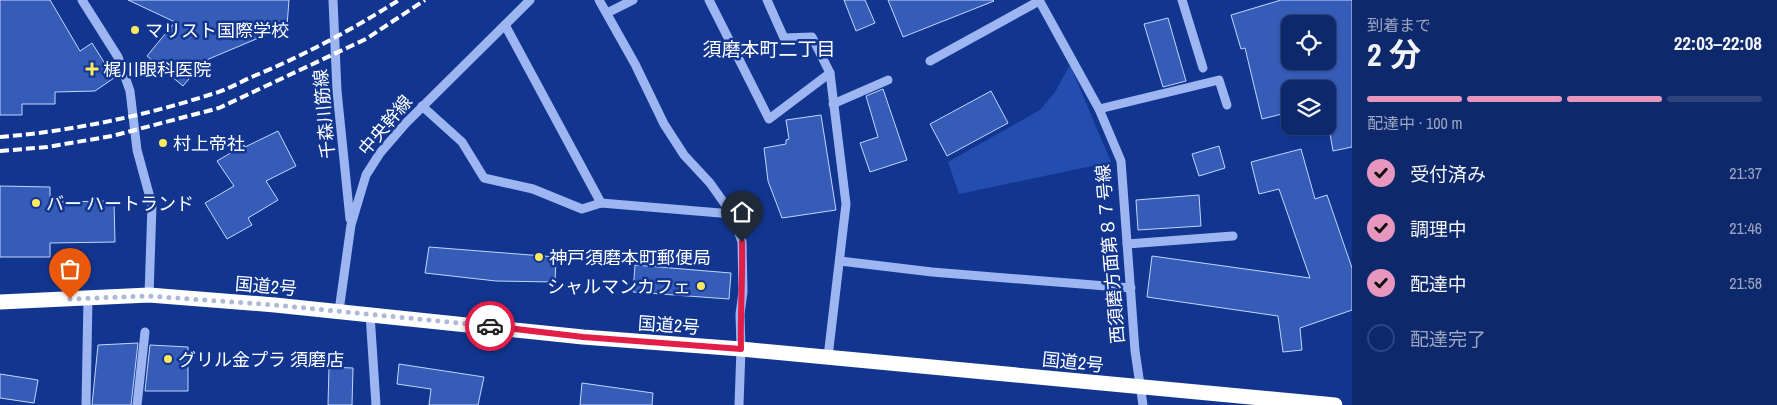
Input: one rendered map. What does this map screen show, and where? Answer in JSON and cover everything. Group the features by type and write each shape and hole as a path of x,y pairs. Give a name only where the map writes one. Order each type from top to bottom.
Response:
{"highway":[{"name":"国道2号","path":"0,302 148,296 339,311 583,337 741,349 1335,405"}],"street":[{"path":"82,0 118,57 130,91 137,150 152,205 148,296"},
{"name":"千森川筋線","path":"333,0 337,91 351,225"},
{"name":"中央幹線","path":"339,311 351,225 366,175 380,153 422,106 530,0"},
{"path":"599,0 664,124 684,154 710,183 732,214 742,242 743,292 740,314 739,405"},
{"path":"607,13 632,0"},
{"path":"709,0 769,119 830,73"},
{"path":"767,0 784,38 812,37 830,73 846,204 828,357"},
{"path":"930,61 1039,0"},
{"name":"西須磨方面第８７号線","path":"1039,0 1099,109 1121,160 1135,351 1143,405"},
{"path":"1182,0 1203,68"},
{"path":"505,25 601,204"},
{"path":"833,104 888,80"},
{"path":"1099,109 1219,80 1227,105"},
{"path":"422,106 462,142 484,178 533,189 582,209 601,204 732,214"},
{"path":"1127,244 1234,236"},
{"path":"840,261 932,272 1131,288"},
{"path":"86,405 88,298"},
{"path":"370,314 376,405"},
{"path":"137,405 145,332"}],"shaded area":[{"path":"1070,65 1111,162 959,194 948,162 1040,110 1055,92"}],"building":[{"path":"0,0 50,0 80,51 92,43 114,78 95,91 55,92 55,104 22,104 22,115 0,115"},
{"path":"128,0 289,0 287,26 204,61 183,86 147,56 175,22"},
{"path":"844,0 865,0 875,23 856,31"},
{"path":"888,0 993,0 994,1 903,37"},
{"path":"1281,0 1352,0 1352,147 1333,151 1330,135 1336,135 1336,80 1281,80 1281,114 1262,119 1245,48 1241,49 1231,15"},
{"path":"1168,18 1186,81 1163,87 1144,24"},
{"path":"883,89 907,160 870,172 860,143 878,137 866,96"},
{"path":"991,91 1008,123 947,156 930,124"},
{"path":"821,115 836,210 782,218 768,181 764,148 786,144 786,140 789,139 786,120"},
{"path":"278,131 296,166 266,181 278,200 248,218 252,225 227,239 205,203 234,186 217,161 244,145 245,147"},
{"path":"1219,146 1225,168 1199,176 1192,154"},
{"path":"1301,149 1315,199 1327,195 1352,268 1352,310 1300,328 1302,350 1283,352 1278,316 1147,297 1152,256 1310,278 1279,189 1259,194 1251,162"},
{"path":"0,186 50,187 50,202 114,201 115,242 50,243 50,257 0,257"},
{"path":"1199,195 1201,226 1138,230 1136,200"},
{"path":"429,247 556,257 555,282 496,281 425,273"},
{"path":"635,265 731,273 729,299 633,292"},
{"path":"138,343 131,405 92,405 98,345"},
{"path":"150,345 188,347 188,391 145,391"},
{"path":"399,364 484,377 478,405 429,405 431,389 397,384"},
{"path":"329,367 353,368 352,405 328,405"},
{"path":"0,374 38,380 34,403 0,398"},
{"path":"582,383 653,393 652,405 580,405"}],"railway":[{"path":"0,137 108,122 218,92 310,50 399,0"},
{"path":"0,151 47,147 112,136 219,108 366,39 425,0"}],"way so far":[{"path":"70,299 148,296 275,305 490,326"}],"place":[{"name":"マリスト国際学校","path":"135,30"},
{"name":"梶川眼科医院","path":"92,69"},
{"name":"村上帝社","path":"163,143"},
{"name":"バー ハートランド","path":"36,203"},
{"name":"神戸須磨本町郵便局","path":"539,257"},
{"name":"シャルマンカフェ","path":"701,286"},
{"name":"グリル金プラ 須磨店","path":"168,359"}],"district":[{"name":"須磨本町二丁目","path":"769,49"}],"route":[{"path":"490,326 583,337 741,349 742,242"}]}
